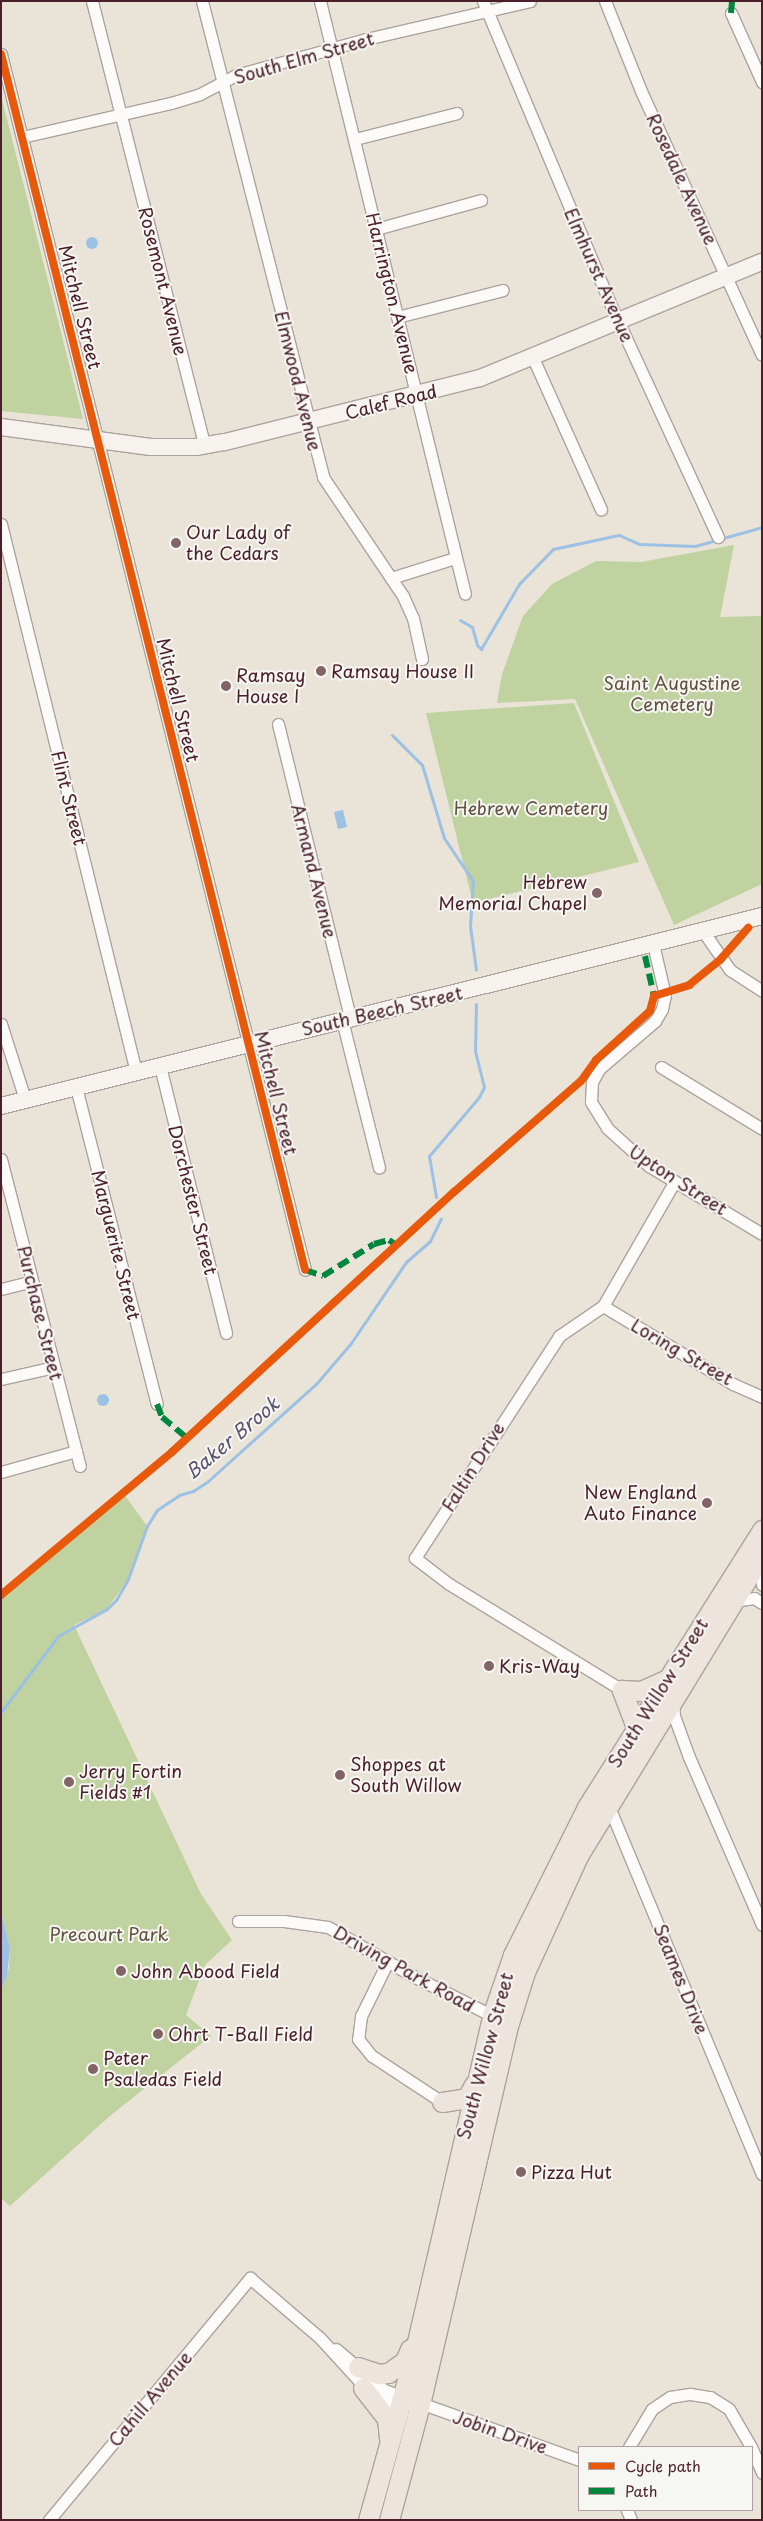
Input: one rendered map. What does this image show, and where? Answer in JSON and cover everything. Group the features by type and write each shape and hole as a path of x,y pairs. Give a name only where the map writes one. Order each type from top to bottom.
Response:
{"main road":[{"name":"Calef Road","path":"1,427 168,448 205,446 308,423 480,378 533,358 762,262"},
{"name":"South Beech Street","path":"1,1106 762,916"},
{"name":"South Willow Street","path":"368,2520 424,2313 476,2082 500,2019 526,1972 562,1888 656,1712 666,1680 762,1530"},
{"name":"South Willow Street","path":"389,2520 420,2404 514,1955 544,1890 600,1784 636,1727 673,1698 761,1556"},
{"path":"636,1727 622,1690 641,1691 666,1680"},
{"path":"442,2102 467,2098 476,2082"},
{"path":"442,2102 467,2118"},
{"path":"358,2367 382,2374 399,2367 408,2354 424,2313"},
{"path":"363,2388 389,2424 386,2454"}],"street":[{"name":"Rosemont Avenue","path":"92,1 205,446"},
{"name":"Elmwood Avenue","path":"202,1 224,82 308,423 328,487 391,578 413,618 422,659"},
{"name":"Harrington Avenue","path":"320,1 397,317 418,395 465,594"},
{"name":"South Elm Street","path":"22,137 121,116 200,94 224,82 485,6 530,1"},
{"name":"Rosedale Avenue","path":"605,1 641,91 762,355"},
{"name":"Elmhurst Avenue","path":"485,6 618,322 718,537"},
{"path":"731,12 762,82"},
{"name":"Mitchell Street","path":"1,54 305,1270"},
{"path":"355,139 457,113"},
{"path":"376,229 481,200"},
{"path":"397,317 503,290"},
{"path":"533,358 601,509"},
{"name":"Flint Street","path":"1,524 136,1072"},
{"path":"391,578 455,558"},
{"name":"Armand Avenue","path":"278,724 379,1167"},
{"path":"703,931 730,970 762,991"},
{"name":"Upton Street","path":"653,944 665,995 662,1010 655,1021 599,1069 592,1082 591,1102 598,1118 628,1149 675,1181 762,1234"},
{"path":"1,1024 25,1100"},
{"name":"Dorchester Street","path":"160,1066 226,1333"},
{"path":"661,1067 762,1129"},
{"name":"Marguerite Street","path":"76,1087 156,1404"},
{"name":"Purchase Street","path":"1,1159 6,1197 32,1281 80,1466"},
{"name":"Faltin Drive","path":"622,1690 449,1584 415,1558 559,1336 602,1306 675,1181"},
{"path":"1,1289 32,1281"},
{"name":"Loring Street","path":"602,1306 733,1384 762,1397"},
{"path":"1,1379 54,1366"},
{"path":"1,1472 76,1451"},
{"path":"761,1556 762,1586"},
{"path":"733,1601 754,1598 762,1603"},
{"path":"673,1698 674,1716 689,1757 762,1925"},
{"path":"656,1712 689,1757"},
{"name":"Seames Drive","path":"600,1784 762,2174"},
{"name":"Driving Park Road","path":"238,1922 317,1924 500,2019"},
{"path":"388,1961 360,2016 358,2039 372,2056 442,2102"},
{"name":"Cahill Avenue","path":"48,2520 250,2278 320,2338"},
{"path":"320,2338 358,2367 375,2384 402,2400"},
{"path":"320,2338 363,2388 382,2401 402,2400"},
{"path":"630,2446 652,2409 670,2397 690,2394 710,2397 729,2409 750,2446"},
{"name":"Jobin Drive","path":"402,2400 420,2404 578,2460"},
{"path":"753,2453 762,2473"}],"green space":[{"path":"1,95 11,135 83,419 1,411"},
{"name":"Saint Augustine Cemetery","path":"734,545 720,617 762,616 762,884 674,925 575,699 497,703 502,674 523,616 552,584 596,561 641,562"},
{"name":"Hebrew Cemetery","path":"574,703 639,862 473,903 426,713"},
{"name":"Precourt Park","path":"123,1493 147,1526 128,1579 107,1609 74,1625 201,1894 232,1940 205,1965 186,2015 211,2036 111,2115 10,2206 1,2198 1,1989 9,1968 10,1948 1,1912 1,1595"}],"water":[{"path":"92,237 98,243 92,249 86,243"},
{"path":"343,810 347,827 338,829 334,812"},
{"path":"101,1394 105,1394 109,1400 105,1406 101,1406 97,1402 97,1398"},
{"path":"1,1912 10,1948 7,1976 1,1989"}],"waterway":[{"name":"Baker Brook","path":"460,620 472,627 477,645 481,649 519,584 553,549 619,535 639,544 695,546 762,527"},
{"name":"Baker Brook","path":"392,735 422,765 444,838 473,881 470,926 476,970"},
{"name":"Baker Brook","path":"436,1197 429,1156 479,1097 484,1087 475,1051 476,1004"},
{"name":"Baker Brook","path":"1,1712 58,1636 107,1609 116,1600 128,1579 147,1526 157,1510 179,1495 193,1491 207,1482 316,1384 351,1343 406,1262 430,1241 441,1218"}],"marked path":[{"path":"731,13 732,1"},
{"path":"645,956 654,996"},
{"path":"305,1270 323,1276 374,1244 389,1240 398,1246"},
{"path":"157,1404 162,1417 187,1438"}],"cycle path":[{"path":"1,54 305,1270"},
{"path":"1,1595 172,1452 454,1192 581,1081 596,1060 650,1011 654,996 689,985 720,960 748,928"}],"place":[{"name":"Our Lady of the Cedars","path":"176,543"},
{"name":"Ramsay House II","path":"321,671"},
{"name":"Ramsay House I","path":"226,686"},
{"name":"Hebrew Memorial Chapel","path":"597,893"},
{"name":"New England Auto Finance","path":"707,1503"},
{"name":"Kris-Way","path":"489,1666"},
{"name":"Shoppes at South Willow","path":"340,1775"},
{"name":"Jerry Fortin Fields #1","path":"69,1782"},
{"name":"John Abood Field","path":"121,1971"},
{"name":"Ohrt T-Ball Field","path":"158,2034"},
{"name":"Peter Psaledas Field","path":"93,2069"},
{"name":"Pizza Hut","path":"521,2172"}]}
